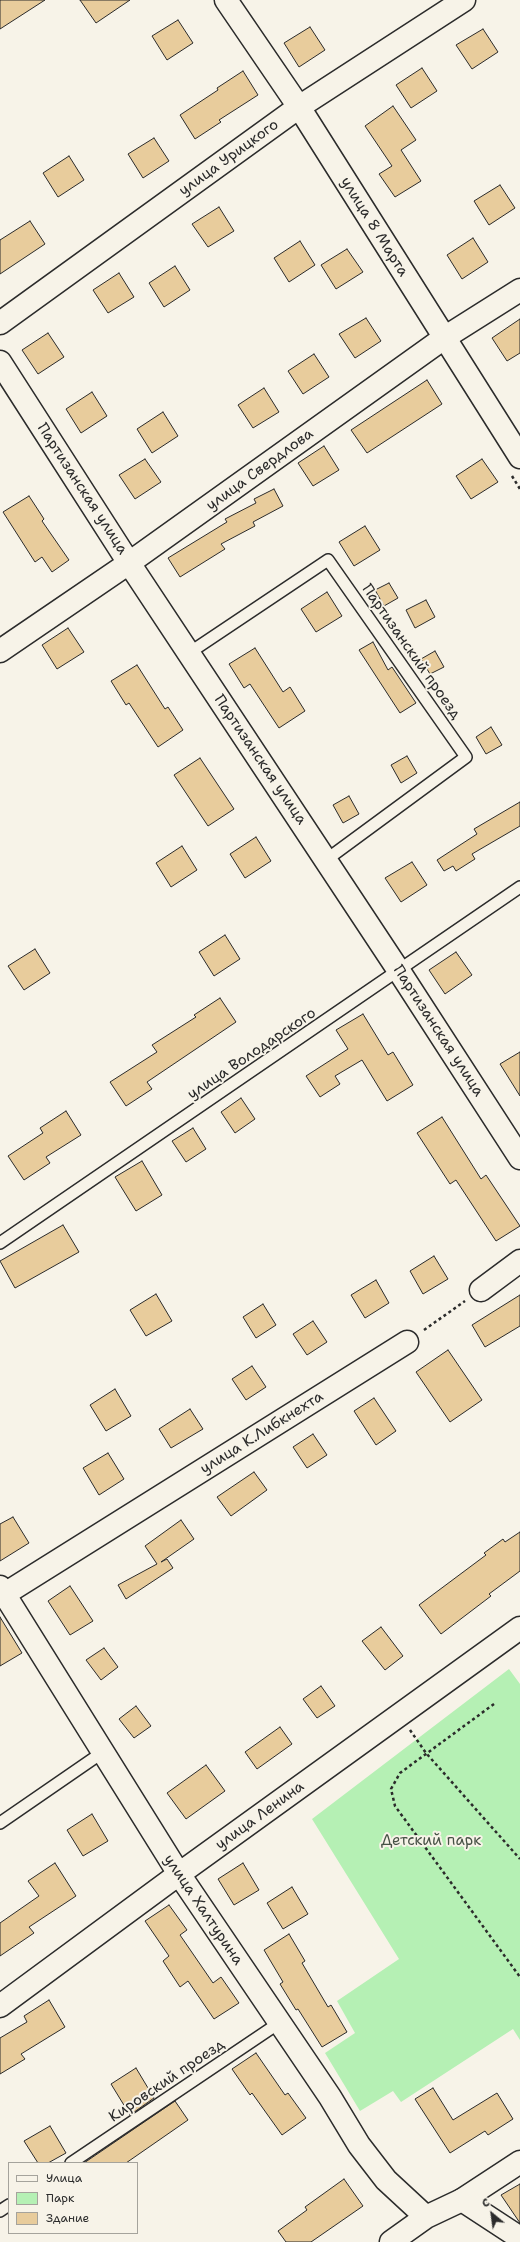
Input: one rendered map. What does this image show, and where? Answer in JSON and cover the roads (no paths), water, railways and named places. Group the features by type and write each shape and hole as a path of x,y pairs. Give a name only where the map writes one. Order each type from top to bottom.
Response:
{"street":[{"name":"улица 8 Марта","path":"226,0 300,107 444,338 520,456"},
{"name":"улица Урицкого","path":"0,323 300,107 464,0"},
{"name":"улица Свердлова","path":"0,651 129,563 444,338 520,290"},
{"name":"Партизанская улица","path":"0,362 129,563 399,971 520,1158"},
{"path":"481,1290 520,1261"},
{"name":"улица К.Либкнехта","path":"1,1593 407,1342"},
{"name":"улица Халтурина","path":"1,1593 179,1874 330,2097 359,2145 386,2180 426,2217"},
{"name":"улица Ленина","path":"0,2006 179,1874 520,1628"},
{"path":"391,2242 426,2217 462,2200 520,2162"},
{"path":"462,2200 520,2238"}],"lane":[{"name":"Партизанский проезд","path":"189,653 328,560 466,757 326,860"},
{"name":"улица Володарского","path":"0,1243 520,888"},
{"path":"0,1823 103,1752"},
{"name":"Кировский проезд","path":"72,2162 279,2023"}],"park label":[{"name":"Детский парк","path":"431,1841"}]}
